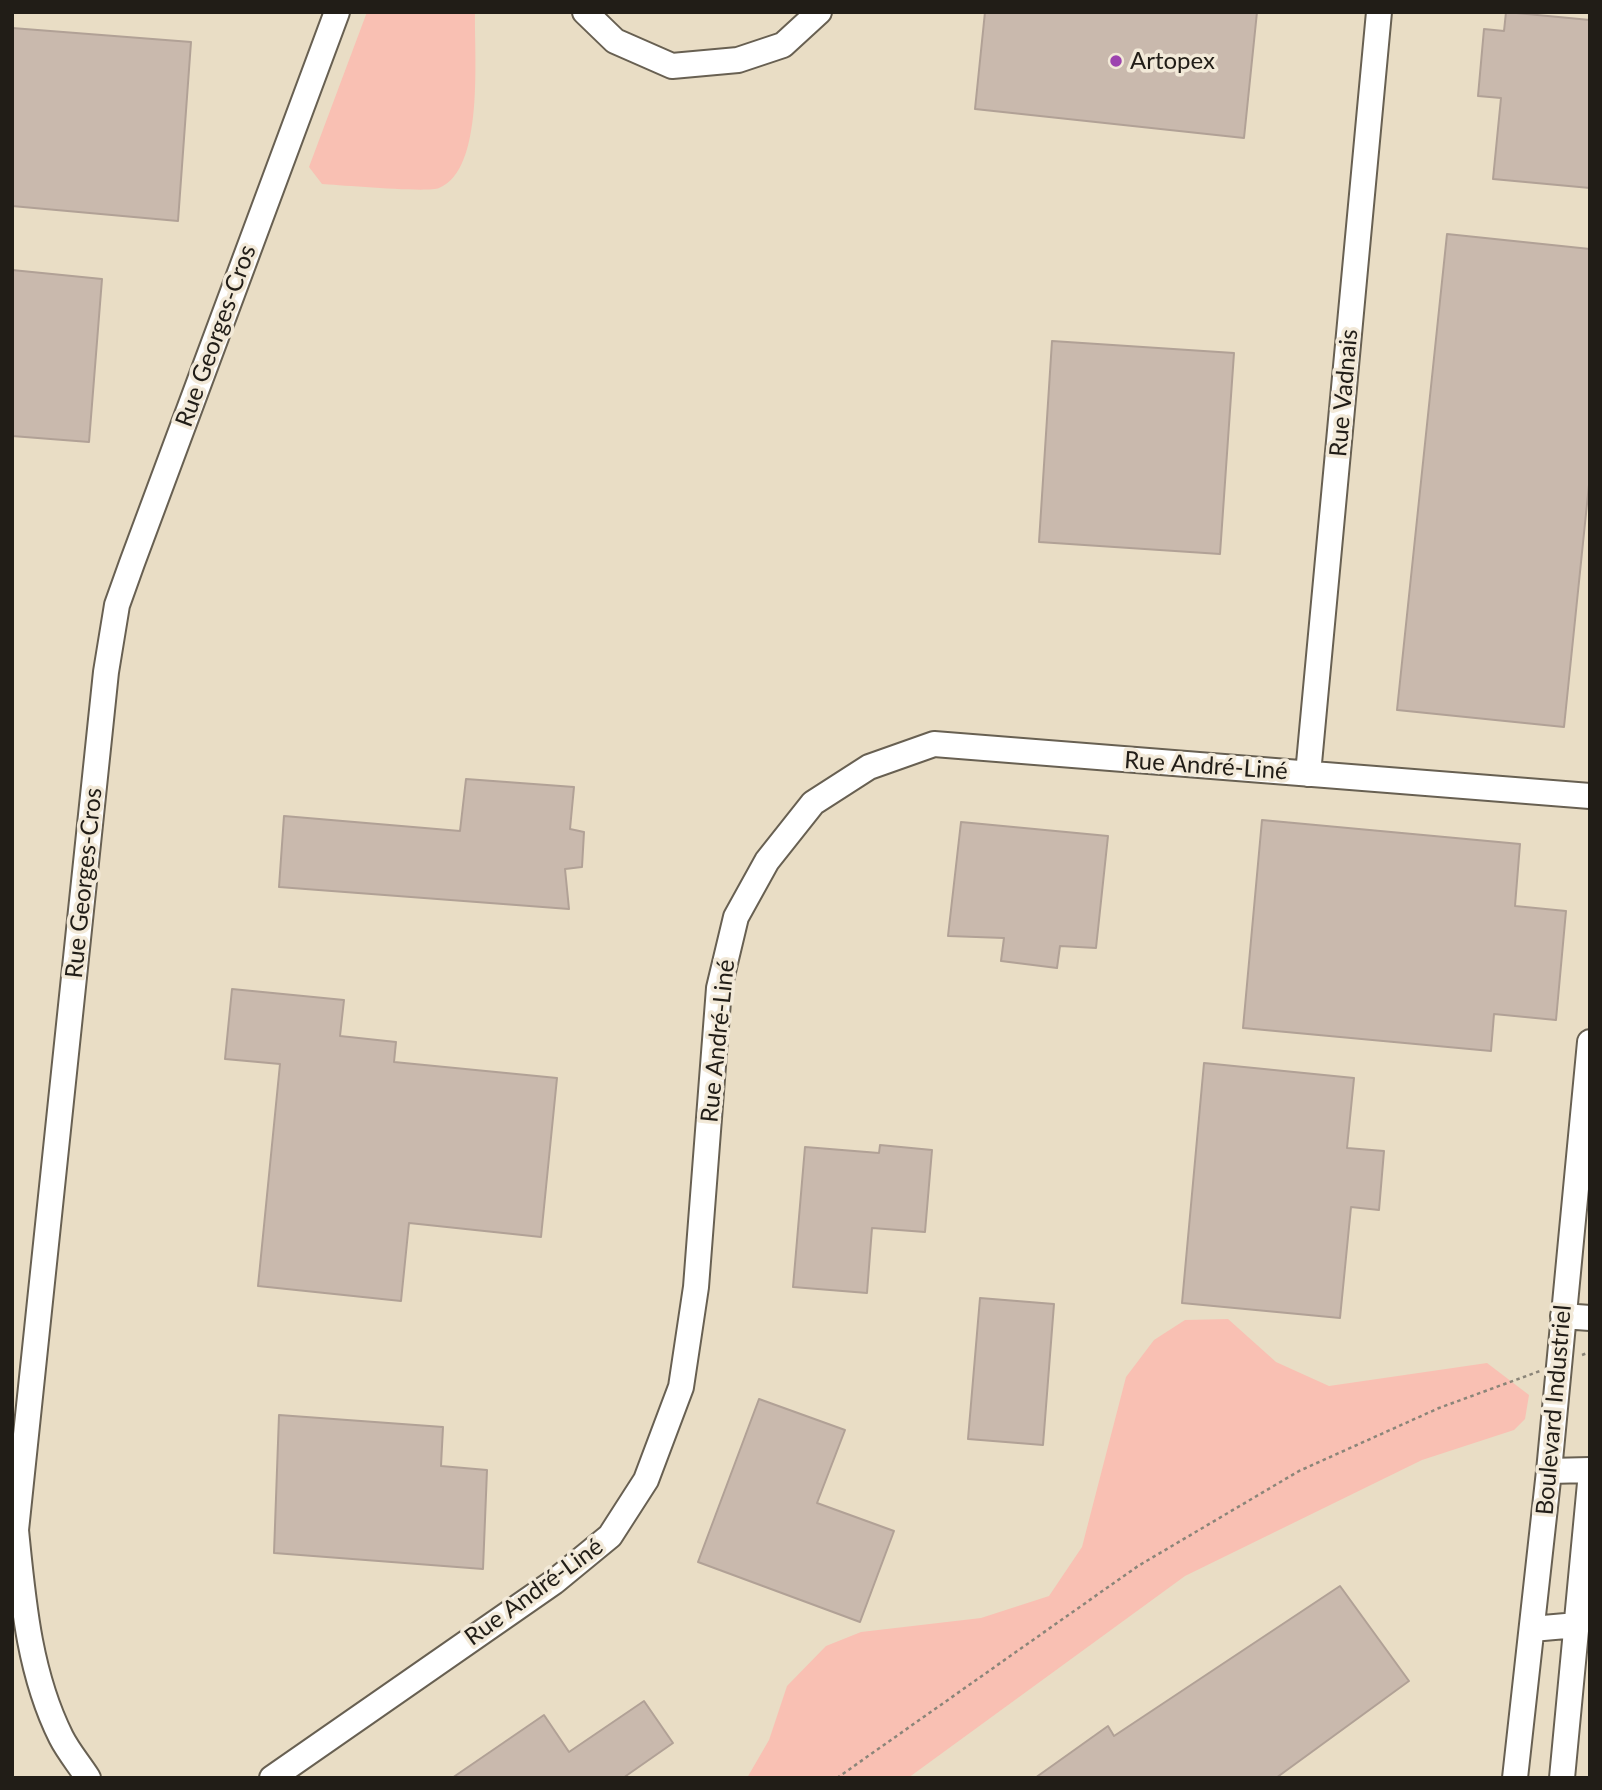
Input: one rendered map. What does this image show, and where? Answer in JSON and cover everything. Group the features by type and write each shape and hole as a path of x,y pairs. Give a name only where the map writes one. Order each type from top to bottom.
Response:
{"street":[{"name":"Rue Georges-Cros","path":"88,1778 61,1738 37,1676 22,1597 16,1530 106,671 117,605 337,12"},
{"path":"585,12 615,41 672,66 738,60 783,45 819,12"},
{"name":"Rue Vadnais","path":"1308,774 1380,12"},
{"name":"Rue André-Liné","path":"272,1778 554,1582 610,1536 646,1480 681,1387 696,1287 719,988 736,917 767,861 813,803 869,767 934,744 1590,796"},
{"name":"Boulevard Industriel","path":"1515,1778 1563,1316 1583,1186 1590,1042"},
{"path":"1563,1316 1590,1318"},
{"path":"1549,1471 1590,1470"},
{"name":"Boulevard Industriel","path":"1562,1778 1590,1483"},
{"path":"1532,1629 1577,1625"}],"path":[{"path":"837,1778 1138,1566 1299,1471 1439,1408 1590,1352"}],"shaded area":[{"path":"12,12 1590,12 1590,1778 12,1778"},
{"path":"367,12 475,12 474,109 470,135 464,159 454,177 439,188 402,189 322,184 309,167"},
{"path":"1228,1319 1276,1362 1329,1386 1487,1363 1529,1395 1525,1419 1514,1430 1422,1460 1185,1576 908,1778 747,1778 769,1740 787,1686 826,1646 861,1632 981,1618 1049,1596 1082,1547 1126,1377 1154,1340 1185,1320"}],"building":[{"name":"Artopex","path":"985,12 1257,12 1244,138 975,109"},
{"path":"1506,12 1590,20 1590,188 1493,179 1501,98 1478,96 1484,29 1504,31"},
{"path":"12,28 191,42 178,221 12,206"},
{"path":"1447,234 1590,249 1590,475 1564,727 1397,710"},
{"path":"12,270 102,279 89,442 12,436"},
{"path":"1052,341 1234,353 1220,554 1039,542"},
{"path":"466,779 574,787 570,829 584,832 582,867 565,869 569,909 279,887 284,816 460,831"},
{"path":"1262,820 1520,844 1515,906 1566,911 1556,1020 1494,1014 1491,1051 1243,1028"},
{"path":"961,822 1108,836 1096,948 1060,946 1057,968 1001,961 1004,938 948,936"},
{"path":"232,989 344,1000 340,1036 396,1042 394,1062 557,1078 541,1237 409,1223 401,1301 258,1286 280,1064 225,1059"},
{"path":"1204,1063 1354,1078 1347,1148 1384,1151 1379,1210 1351,1207 1340,1318 1182,1303"},
{"path":"880,1145 932,1150 925,1232 872,1228 867,1293 793,1287 805,1147 879,1153"},
{"path":"980,1298 1054,1304 1043,1445 968,1439"},
{"path":"759,1399 845,1430 817,1503 894,1531 860,1622 698,1562"},
{"path":"279,1415 443,1427 441,1466 487,1470 483,1569 274,1553"},
{"path":"1340,1586 1409,1681 1276,1778 1035,1778 1108,1726 1114,1736"},
{"path":"644,1701 673,1743 623,1778 452,1778 544,1715 569,1752"}],"place":[{"name":"Artopex","path":"1116,61"}]}
